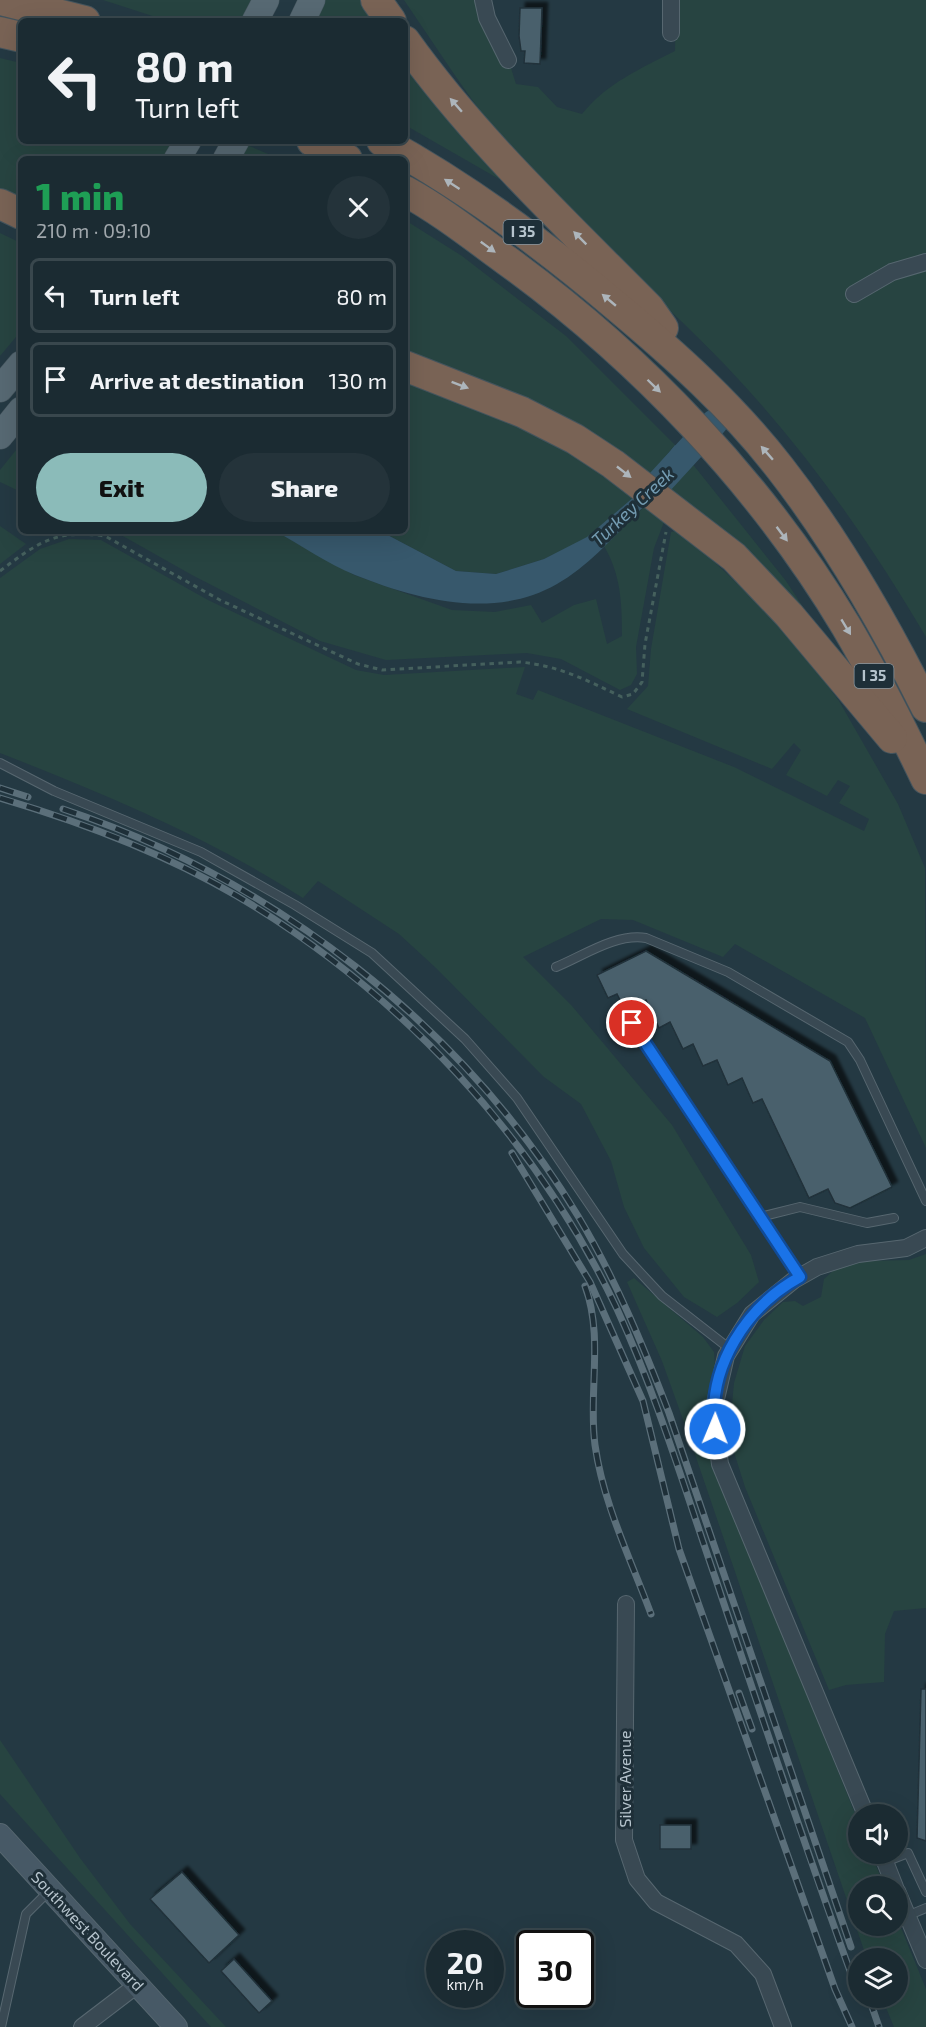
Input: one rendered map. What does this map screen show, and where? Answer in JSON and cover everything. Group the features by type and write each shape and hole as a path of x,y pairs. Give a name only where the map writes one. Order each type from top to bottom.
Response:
{"highway":[{"path":"1,0 73,18"},
{"path":"376,0 389,18"},
{"path":"0,32 18,36"},
{"path":"408,45 426,71 508,166 649,308 663,339"},
{"name":"I 35","path":"387,144 406,156"},
{"name":"I 35","path":"408,157 507,220 579,274 663,339 715,393 779,467 815,516 873,609 926,707"},
{"name":"I 35","path":"408,193 525,273 612,346 666,397 716,452 763,508 814,578 873,674 926,778"},
{"path":"0,204 18,213"},
{"path":"408,367 477,392 575,439 613,464 734,557 789,615 926,778"}],"main road":[{"path":"257,18 266,0"},
{"path":"303,18 312,0"},
{"path":"0,389 18,368"},
{"path":"0,436 18,414"},
{"name":"Southwest Boulevard","path":"0,1835 176,2027"}],"street":[{"path":"483,0 487,18 508,60"},
{"path":"671,0 671,33"},
{"path":"854,294 892,272 926,262"},
{"path":"861,1804 720,1464 713,1412 726,1356 752,1314 800,1277 818,1267 858,1254 906,1248 926,1238"},
{"name":"Silver Avenue","path":"626,1604 624,1840 637,1879 656,1902 736,1944 764,1974 783,2027"},
{"path":"908,1918 926,1960"},
{"path":"90,2024 137,1984"}],"lane":[{"path":"0,763 54,790 201,852 295,905 372,953 465,1039 518,1098 622,1254 662,1296 730,1349"},
{"path":"556,967 619,940 646,938 728,972 848,1042 860,1059 926,1201"},
{"path":"632,1023 800,1277"},
{"path":"760,1217 800,1208 867,1223 894,1218"},
{"path":"908,1853 926,1892"},
{"path":"1,2027 26,1914 50,1890"},
{"path":"908,1916 926,1908"},
{"path":"0,1981 11,1978"}],"path":[{"path":"90,534 105,536 220,600 358,664 381,670 520,662 541,664 564,669 622,697 633,694 642,682 645,644 661,549 667,527"},
{"path":"0,571 38,543 60,535 72,534"}],"green space":[{"path":"103,0 254,0 245,18 159,18"},
{"path":"323,0 365,0 378,18 314,18"},
{"path":"404,0 475,0 483,28 492,48 497,56 511,68 516,84 538,87 557,107 582,114 613,85 675,51 676,0 926,0 926,637 859,531 783,430 727,367 537,180 469,96"},
{"path":"0,58 18,62 18,144 177,144 168,156 18,156 18,204 0,196"},
{"path":"408,62 503,174 499,179 408,127"},
{"path":"247,145 273,156 241,156"},
{"path":"408,222 462,256 566,336 675,445 648,477 408,359"},
{"path":"0,233 18,242 18,335 0,356"},
{"path":"408,382 514,423 566,448 635,496 587,538 544,559 496,574 456,571 386,534 408,534"},
{"path":"18,448 18,491 0,482 0,470"},
{"path":"691,462 786,581 824,639 665,488"},
{"path":"649,502 666,517 654,548 636,647 637,674 631,685 620,690 561,659 527,653 386,660 320,641 192,575 119,534 280,534 354,575 452,610 495,612 531,605 542,623 574,605 596,599 607,644 622,636 622,612 614,568 604,546"},
{"path":"0,526 26,544 0,564"},
{"path":"680,530 766,610 800,648 839,701 898,804 925,868 926,1148 865,1018 735,944 723,957 633,920 601,919 523,957 572,1006 672,1125 751,1255 759,1282 737,1303 717,1317 684,1297 644,1248 624,1207 611,1161 581,1104 544,1077 399,934 318,881 303,898 193,836 78,784 0,753 0,578 40,549 69,539 101,540 208,600 356,670 384,675 525,667 516,694 533,700 538,690 734,767 864,831 869,819 839,803 850,786 838,780 827,796 786,775 801,750 794,743 772,769 627,709 648,686 651,649 671,532"},
{"path":"926,1254 926,1608 894,1611 885,1634 884,1682 846,1685 829,1690 745,1487 732,1446 731,1415 734,1383 745,1346 764,1320 783,1302 795,1301 803,1306 821,1297 824,1279 835,1269 864,1261 909,1260"},
{"path":"634,1278 703,1337 714,1352 715,1370 709,1414 787,1645 851,1804 848,1804 848,1864 875,1864 880,1876 848,1876 848,1903 686,1428 662,1361 627,1282"},
{"path":"0,1740 80,1858 130,1924 226,2027 211,2027 0,1794"},
{"path":"859,1936 904,1936 926,1989 926,2027 894,2027 886,2008 908,2008 908,1948 863,1948"}],"water":[{"path":"675,445 691,462 598,552 568,577 533,595 482,604 430,598 379,584 345,571 280,534 386,534 456,571 496,574 544,559 587,537 635,496"}],"building":[{"path":"520,8 542,8 540,64 524,63 525,51 521,51 519,36"},
{"path":"646,951 830,1061 892,1187 850,1208 835,1203 828,1189 809,1198 762,1099 753,1103 742,1078 728,1085 717,1060 703,1066 693,1044 683,1049 670,1022 659,1028 646,1000 625,1010 617,994 608,998 597,975"},
{"path":"921,1689 926,1689 926,1841 917,1838"},
{"path":"660,1825 691,1825 691,1849 660,1849"},
{"path":"182,1872 239,1935 209,1963 150,1899"},
{"path":"234,1959 272,2001 259,2013 221,1971"}],"waterway":[{"name":"Turkey Creek","path":"660,482 714,423"}],"railway":[{"path":"0,788 28,797"},
{"path":"0,798 61,817 151,852 209,880 297,934 354,977 408,1024 458,1074 504,1128 546,1186 584,1246 617,1309 645,1375 848,1965"},
{"path":"63,809 141,839 216,875 288,918 356,967 420,1022 479,1082 531,1147 578,1216 604,1263 639,1337 669,1413 851,1947"},
{"path":"512,1153 590,1282 643,1401 679,1549 835,1989 852,2027"},
{"path":"585,1286 594,1325 593,1425 599,1467 618,1531 651,1614"},
{"path":"739,1693 752,1729"},
{"path":"872,2008 879,2027"}],"route":[{"path":"632,1023 800,1277 752,1314 726,1356 713,1412 715,1429"}]}
